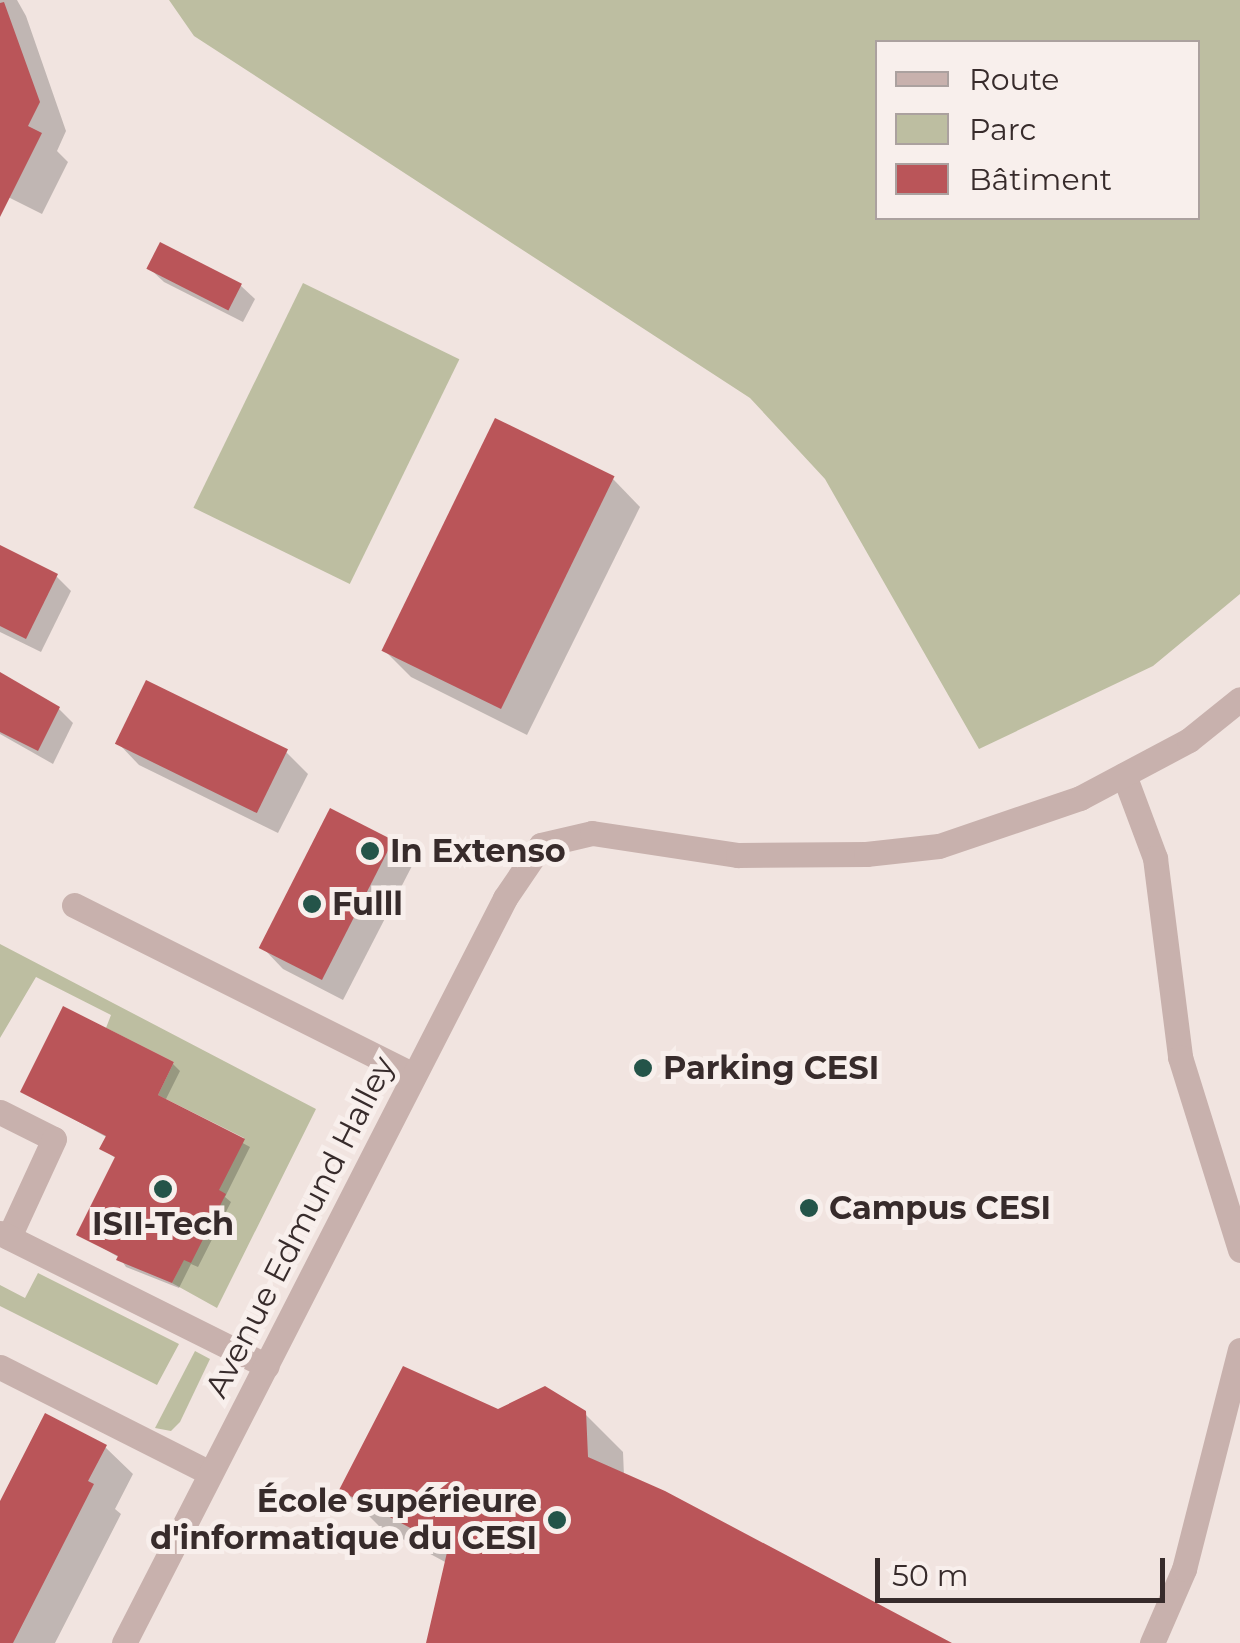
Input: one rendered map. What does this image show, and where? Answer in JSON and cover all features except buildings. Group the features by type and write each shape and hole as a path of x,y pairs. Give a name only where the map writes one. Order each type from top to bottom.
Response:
{"street":[{"path":"1240,700 1188,740 1124,776 1155,858 1180,1057 1240,1250"},
{"name":"Avenue Edmund Halley","path":"124,1643 516,877 541,845 592,832 738,854 866,854 914,849 1006,824 1080,798 1124,776"},
{"path":"74,904 414,1076"},
{"path":"0,1112 54,1139 4,1235 268,1366"},
{"path":"1152,1643 1184,1569 1240,1350"},
{"path":"0,1367 210,1473"}],"green space":[{"path":"169,0 1240,0 1240,594 1153,666 979,749 825,479 750,398 194,36"},
{"path":"303,283 459,359 350,584 193,508"},
{"path":"0,944 316,1109 217,1308 172,1283 244,1138 158,1095 174,1062 106,1028 111,1015 36,977 0,1038"},
{"path":"38,1273 179,1344 157,1385 0,1306 0,1285 25,1298"},
{"path":"195,1351 210,1359 180,1422 171,1431 155,1428"}],"place":[{"name":"In Extenso","path":"370,851"},
{"name":"Fulll","path":"312,904"},
{"name":"Parking CESI","path":"643,1068"},
{"name":"ISII-Tech","path":"163,1189"},
{"name":"Campus CESI","path":"809,1208"},
{"name":"École supérieure d'informatique du CESI","path":"557,1520"}]}
